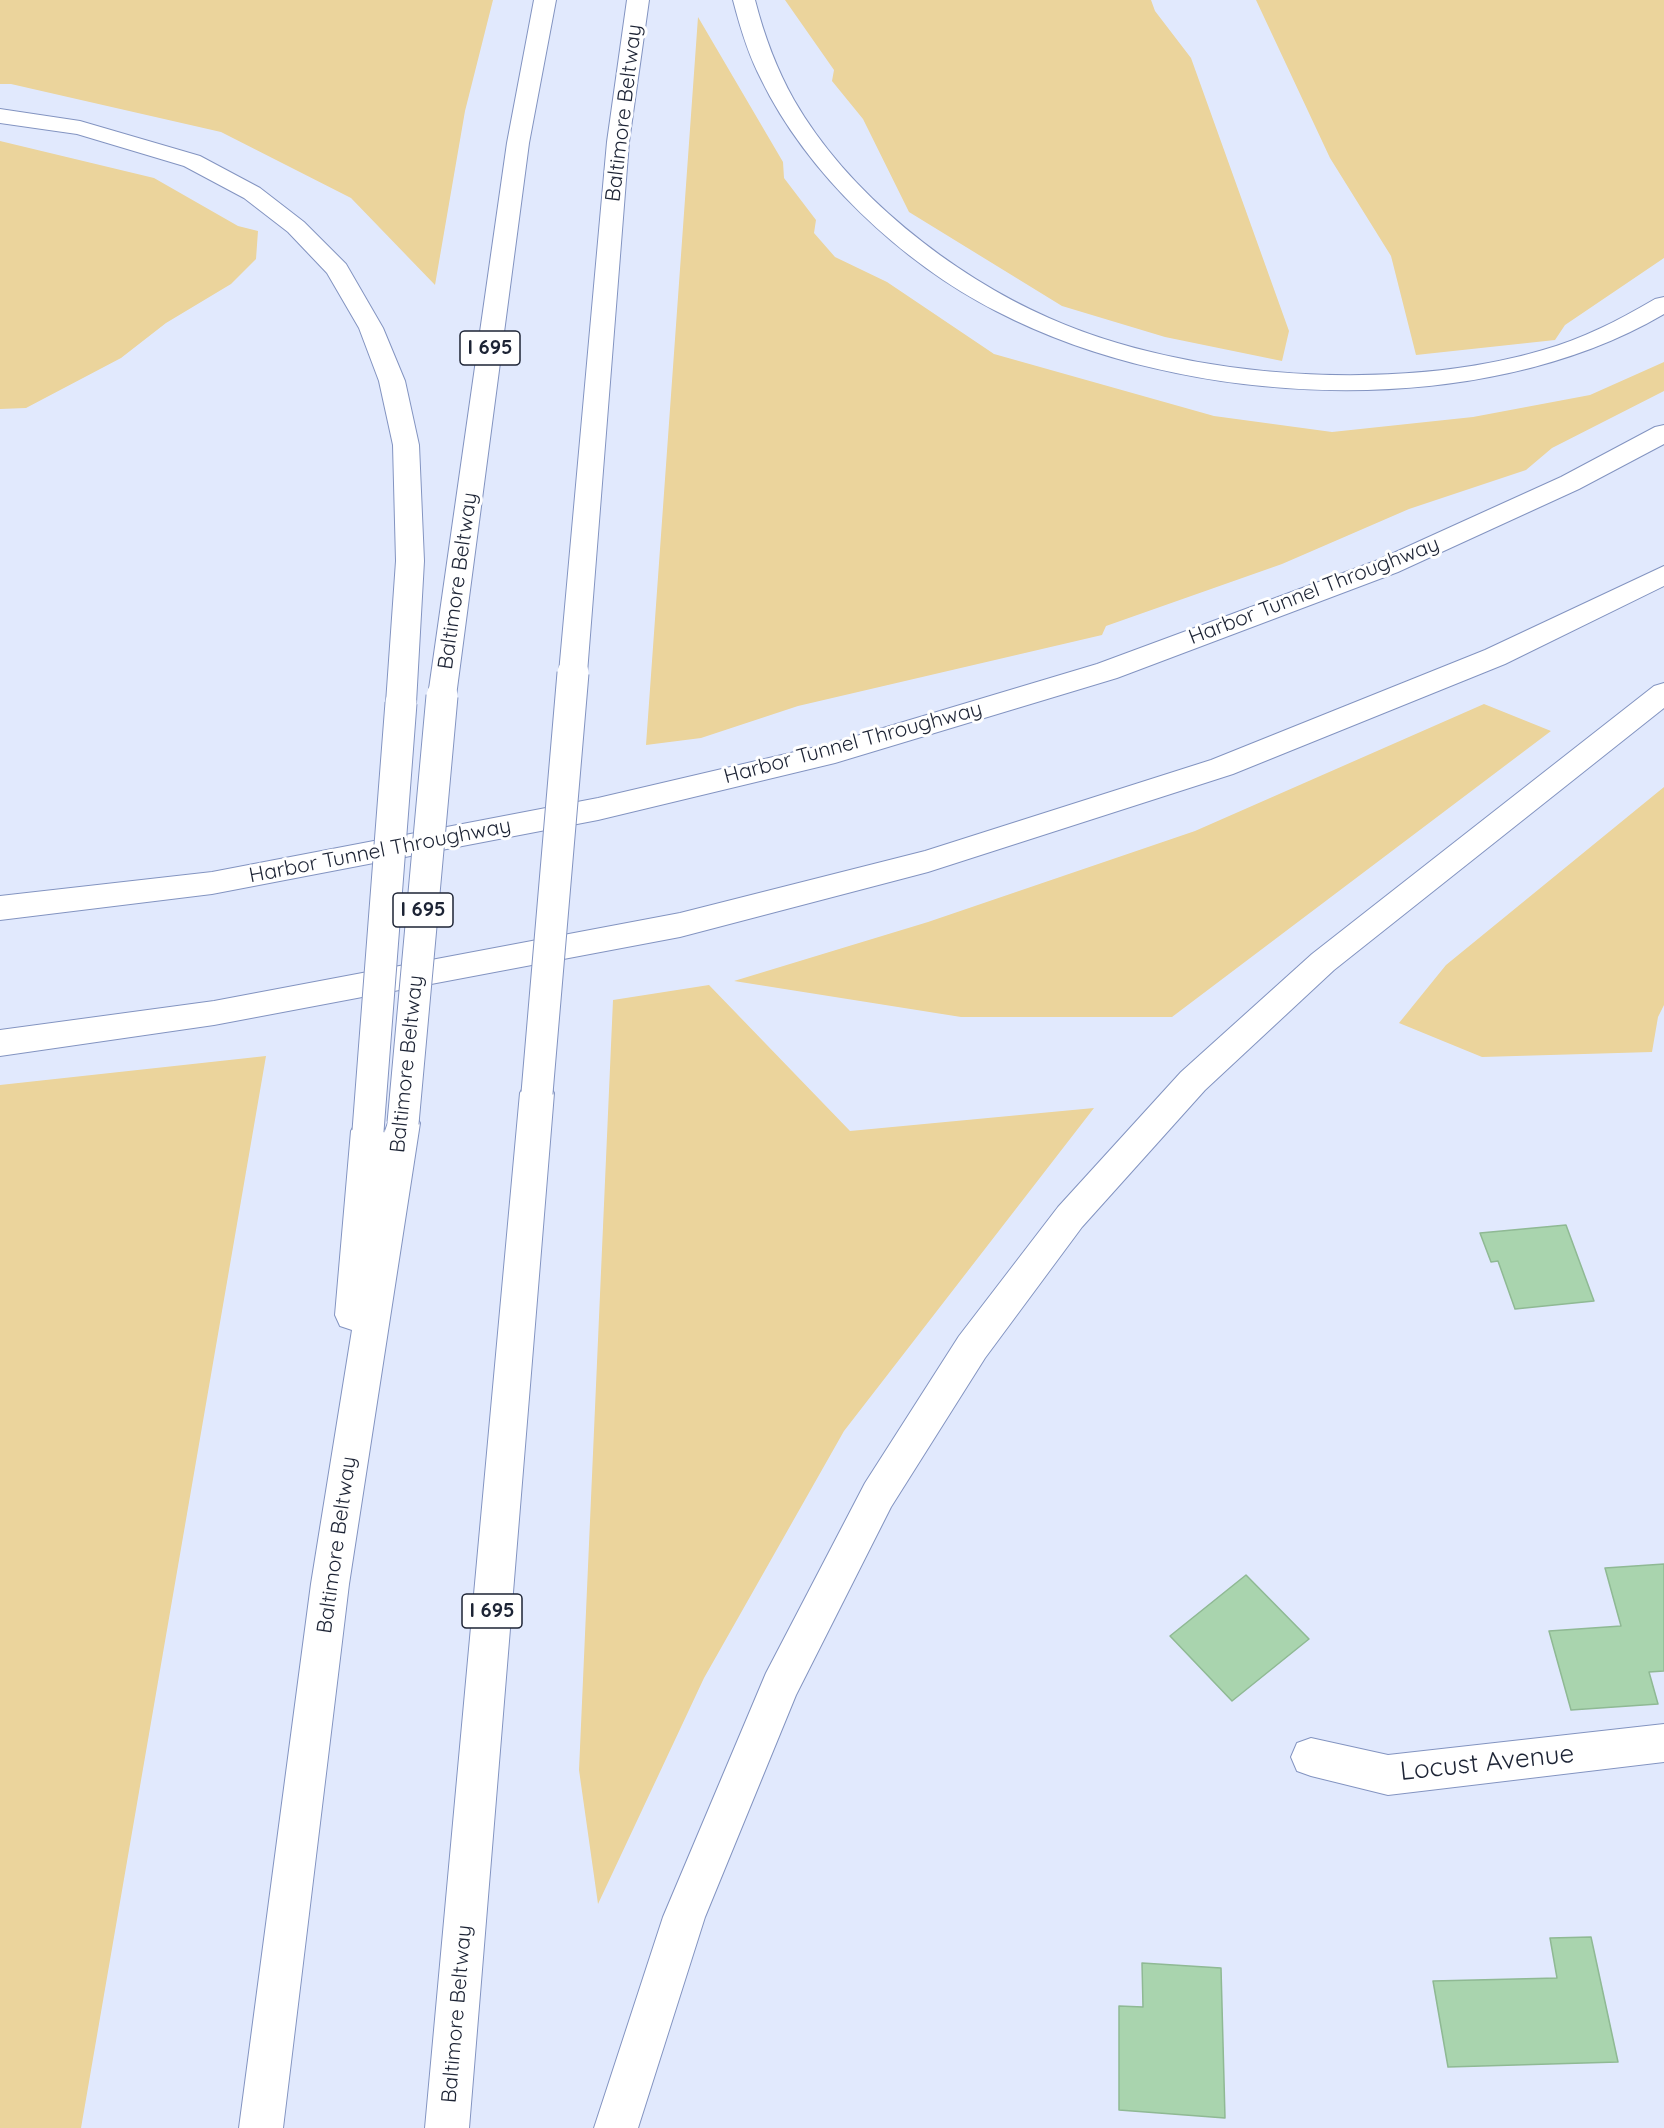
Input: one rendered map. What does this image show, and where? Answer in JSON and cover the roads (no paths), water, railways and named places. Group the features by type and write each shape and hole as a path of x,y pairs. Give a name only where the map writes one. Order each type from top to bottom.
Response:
{"main road":[{"name":"Baltimore Beltway","path":"261,2128 330,1584 403,1123 442,696 518,143 544,0"},
{"name":"Baltimore Beltway","path":"447,2128 618,142 638,0"},
{"path":"744,0 750,32 770,80 797,122 833,169 877,214 939,265 1005,306 1067,333 1131,354 1197,368 1280,378 1364,383 1433,377 1511,365 1575,348 1631,324 1664,304"},
{"path":"0,116 80,128 192,161 252,193 296,227 337,269 371,328 392,381 406,445 410,561 368,1131 330,1584"},
{"name":"Harbor Tunnel Throughway","path":"0,908 212,883 598,809 835,753 1107,671 1388,566 1570,483 1664,433"},
{"path":"0,1043 214,1014 680,924 928,861 1222,766 1495,657 1664,575"},
{"path":"616,2128 684,1917 780,1686 878,1495 972,1347 1070,1217 1192,1081 1323,963 1664,693"},
{"path":"0,890 212,883"},
{"name":"Locust Avenue","path":"1311,1757 1388,1775 1664,1743"}]}
